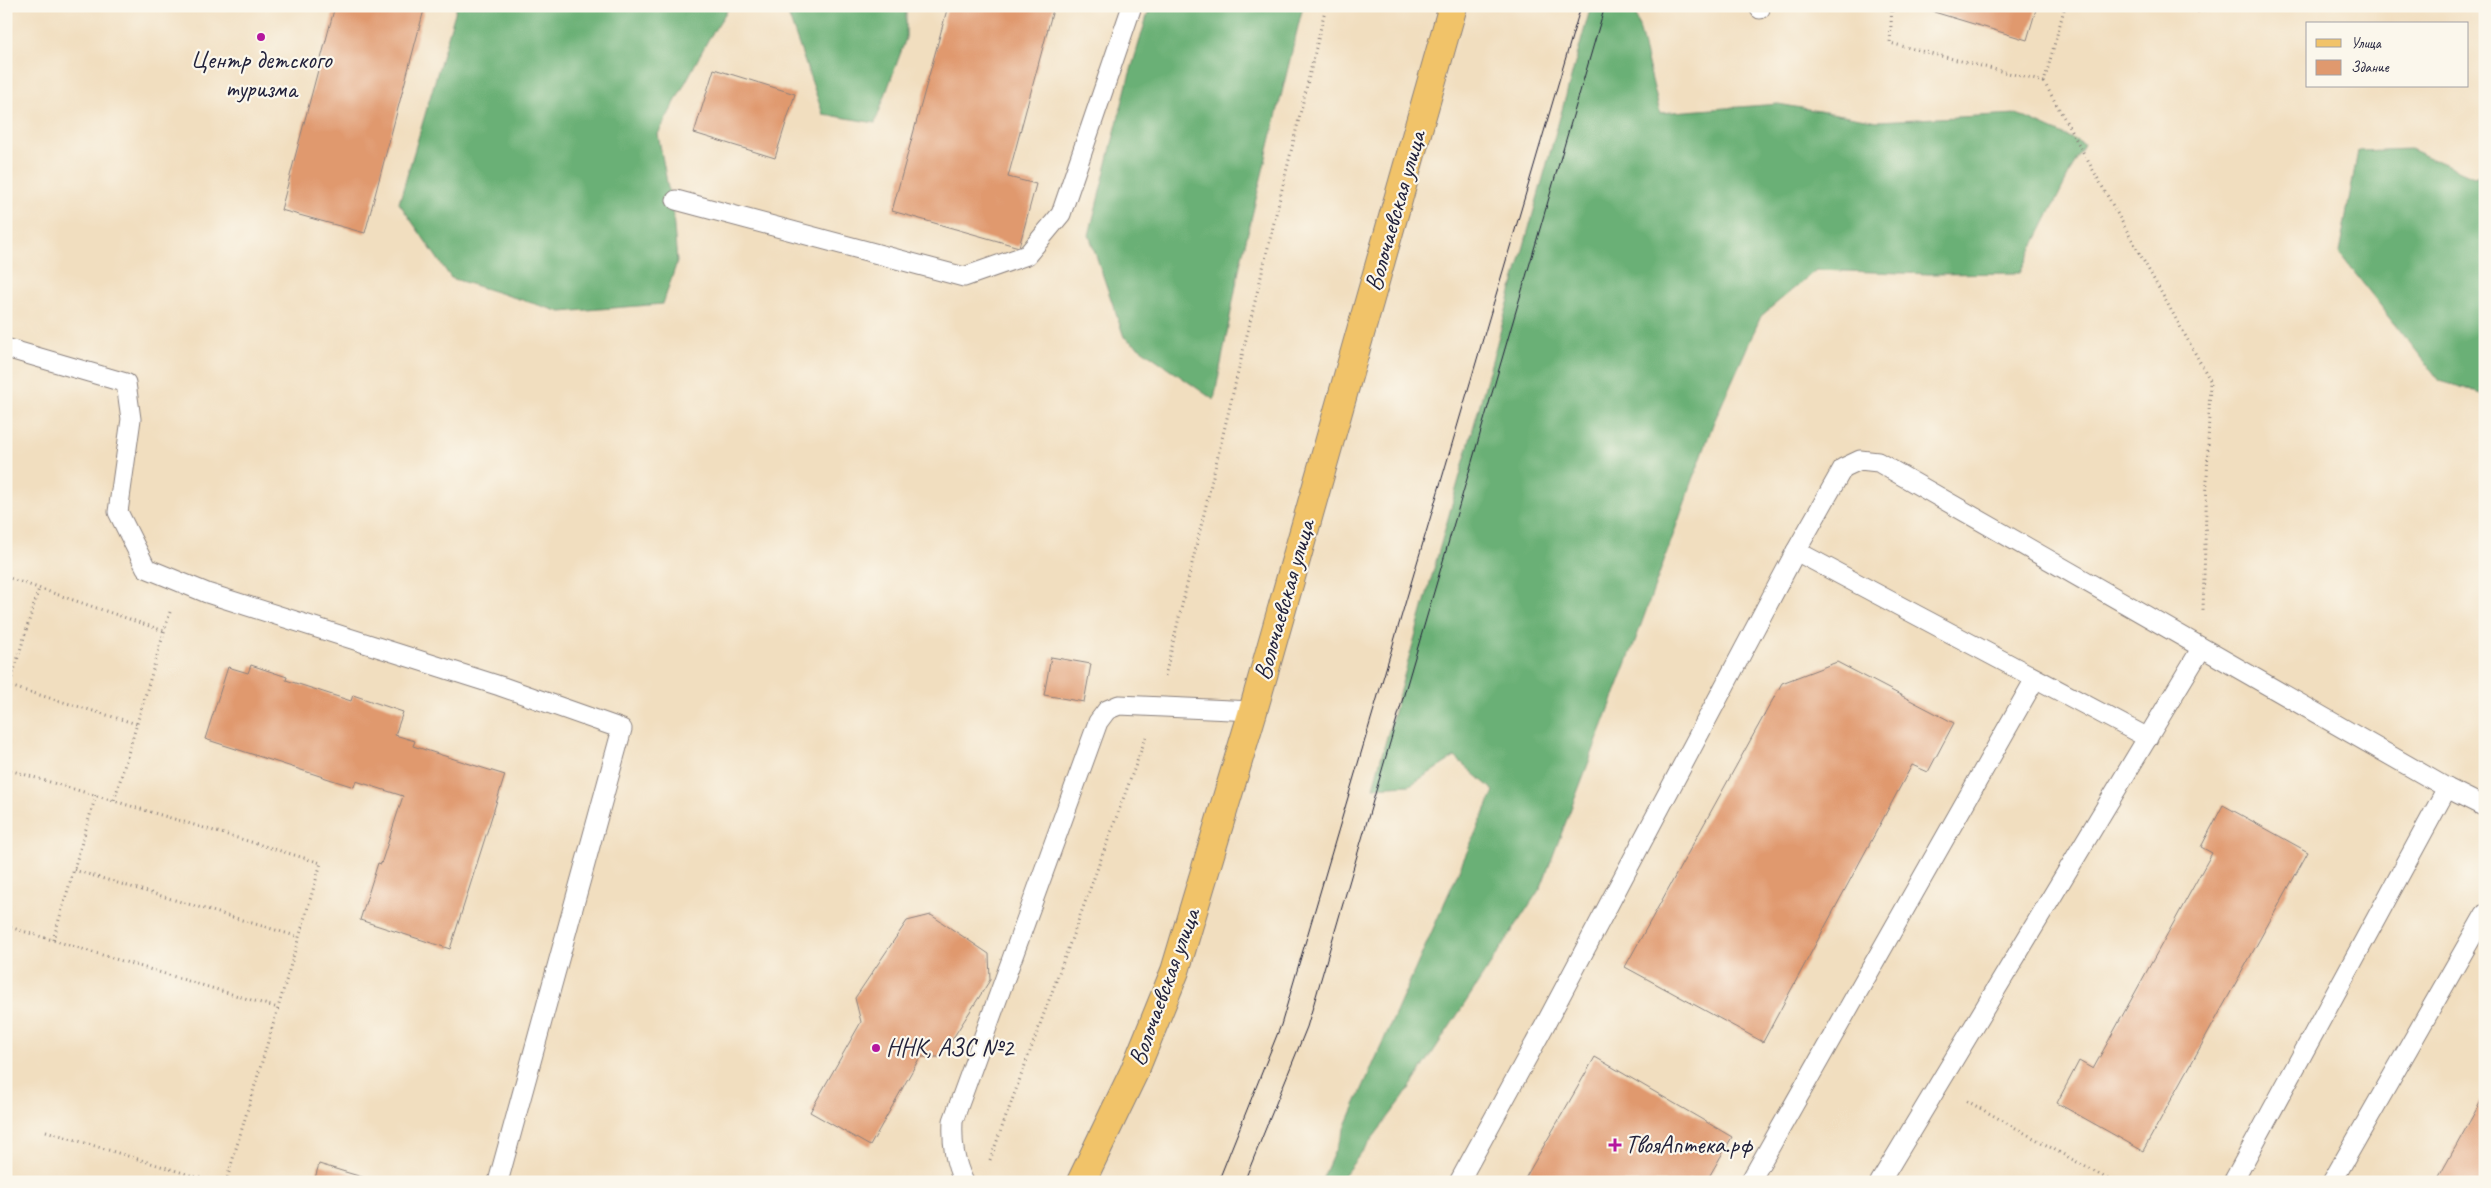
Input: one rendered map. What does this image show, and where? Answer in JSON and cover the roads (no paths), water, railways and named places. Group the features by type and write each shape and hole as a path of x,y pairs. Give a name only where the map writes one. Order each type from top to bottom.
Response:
{"main road":[{"name":"Волочаевская улица","path":"1081,1182 1134,1072 1175,971 1253,710 1454,6"}],"lane":[{"path":"676,200 964,277 1026,255 1061,214 1132,6"},
{"path":"6,348 126,383 131,419 118,512 146,568 216,596 500,686 622,729 498,1182"},
{"path":"1459,1182 1546,1023 1796,551 1843,468 1860,460 1878,462 2201,649 2447,788 2485,807"},
{"path":"1796,551 2148,738"},
{"path":"1880,1182 2201,649"},
{"path":"1750,1182 2036,679"},
{"path":"964,1182 956,1165 952,1142 953,1121 1098,722 1107,710 1119,706 1253,710"},
{"path":"2233,1182 2447,788"},
{"path":"2332,1182 2485,914"}],"tram line":[{"path":"1218,1182 1281,1025 1581,6"},
{"path":"1244,1182 1307,1027 1605,6"}],"place":[{"name":"Центр детского туризма","path":"261,37"},
{"name":"ННК, АЗС №2","path":"876,1048"},
{"name":"ТвояАптека.рф","path":"1615,1145"}]}
